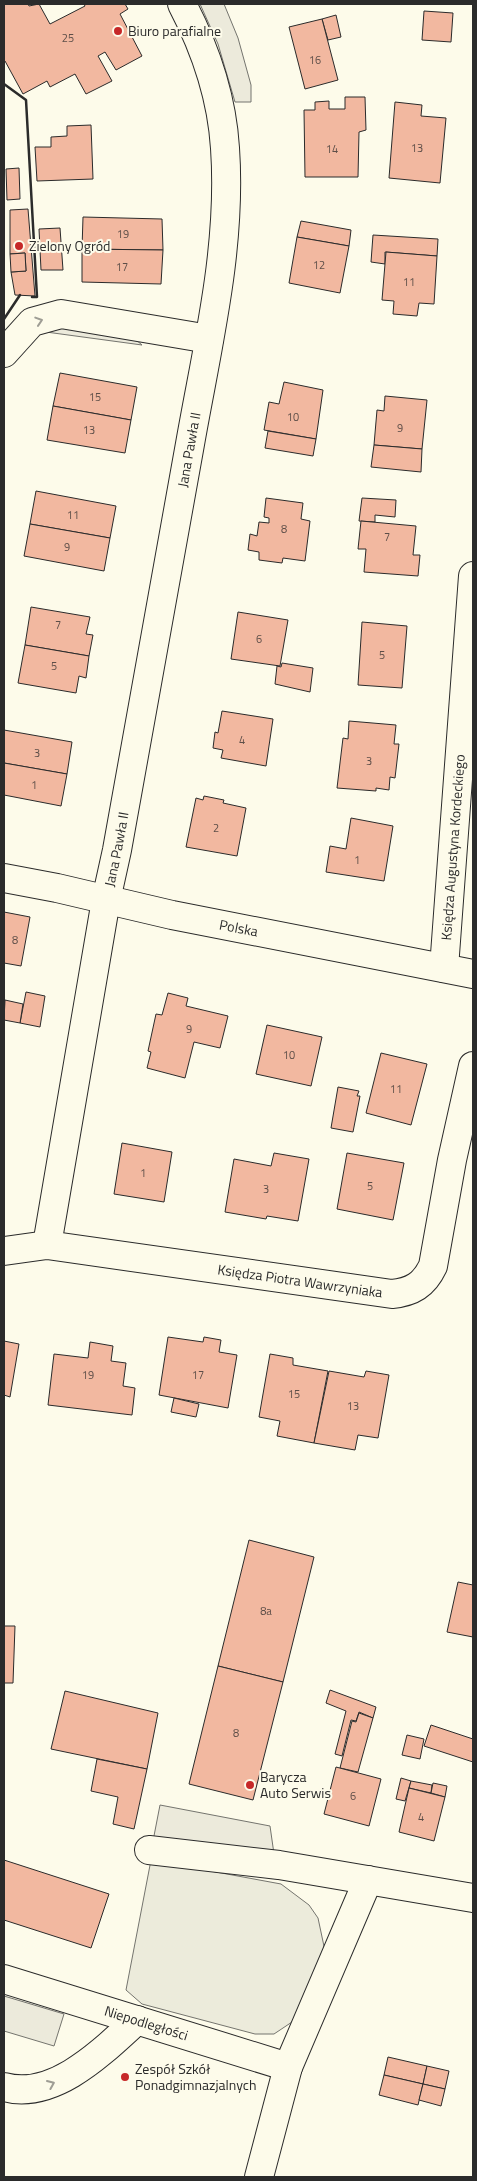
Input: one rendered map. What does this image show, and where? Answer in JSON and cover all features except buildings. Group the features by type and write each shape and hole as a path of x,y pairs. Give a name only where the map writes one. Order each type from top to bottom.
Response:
{"street":[{"name":"Jana Pawła II","path":"106,900 121,830 209,340 225,235 227,190 221,113 204,54 182,4"},
{"path":"4,353 32,322 61,314 209,340"},
{"name":"Księdza Augustyna Kordeckiego","path":"444,968 473,576"},
{"name":"Polska","path":"4,878 57,888 172,915 473,974"},
{"path":"47,1245 106,900"},
{"name":"Księdza Piotra Wawrzyniaka","path":"4,1251 47,1245 392,1294 402,1293 421,1285 428,1278 433,1266 452,1160 473,1066"},
{"path":"149,1850 279,1865 473,1898"},
{"path":"260,2177 288,2066 368,1880"},
{"name":"Niepodległości","path":"4,1979 288,2066"},
{"path":"4,2087 14,2090 41,2088 58,2081 93,2058 137,2020"}],"shaded area":[{"path":"200,4 224,4 238,38 251,85 251,102 235,102 218,44"},
{"path":"63,325 128,333 142,345 46,332"},
{"path":"160,1805 270,1826 275,1861 153,1841"},
{"path":"151,1860 281,1884 309,1905 318,1918 325,1951 319,1969 292,2022 274,2034 255,2034 142,2004 126,1990"},
{"path":"4,1996 64,2014 54,2046 4,2031"}],"wall":[{"path":"4,84 26,100 37,297 32,297"},
{"path":"4,319 20,295"}],"place":[{"name":"Biuro parafialne","path":"118,31"},
{"name":"Zielony Ogród","path":"19,246"},
{"name":"Barycza Auto Serwis","path":"250,1785"},
{"name":"Zespół Szkół Ponadgimnazjalnych","path":"125,2077"}]}
